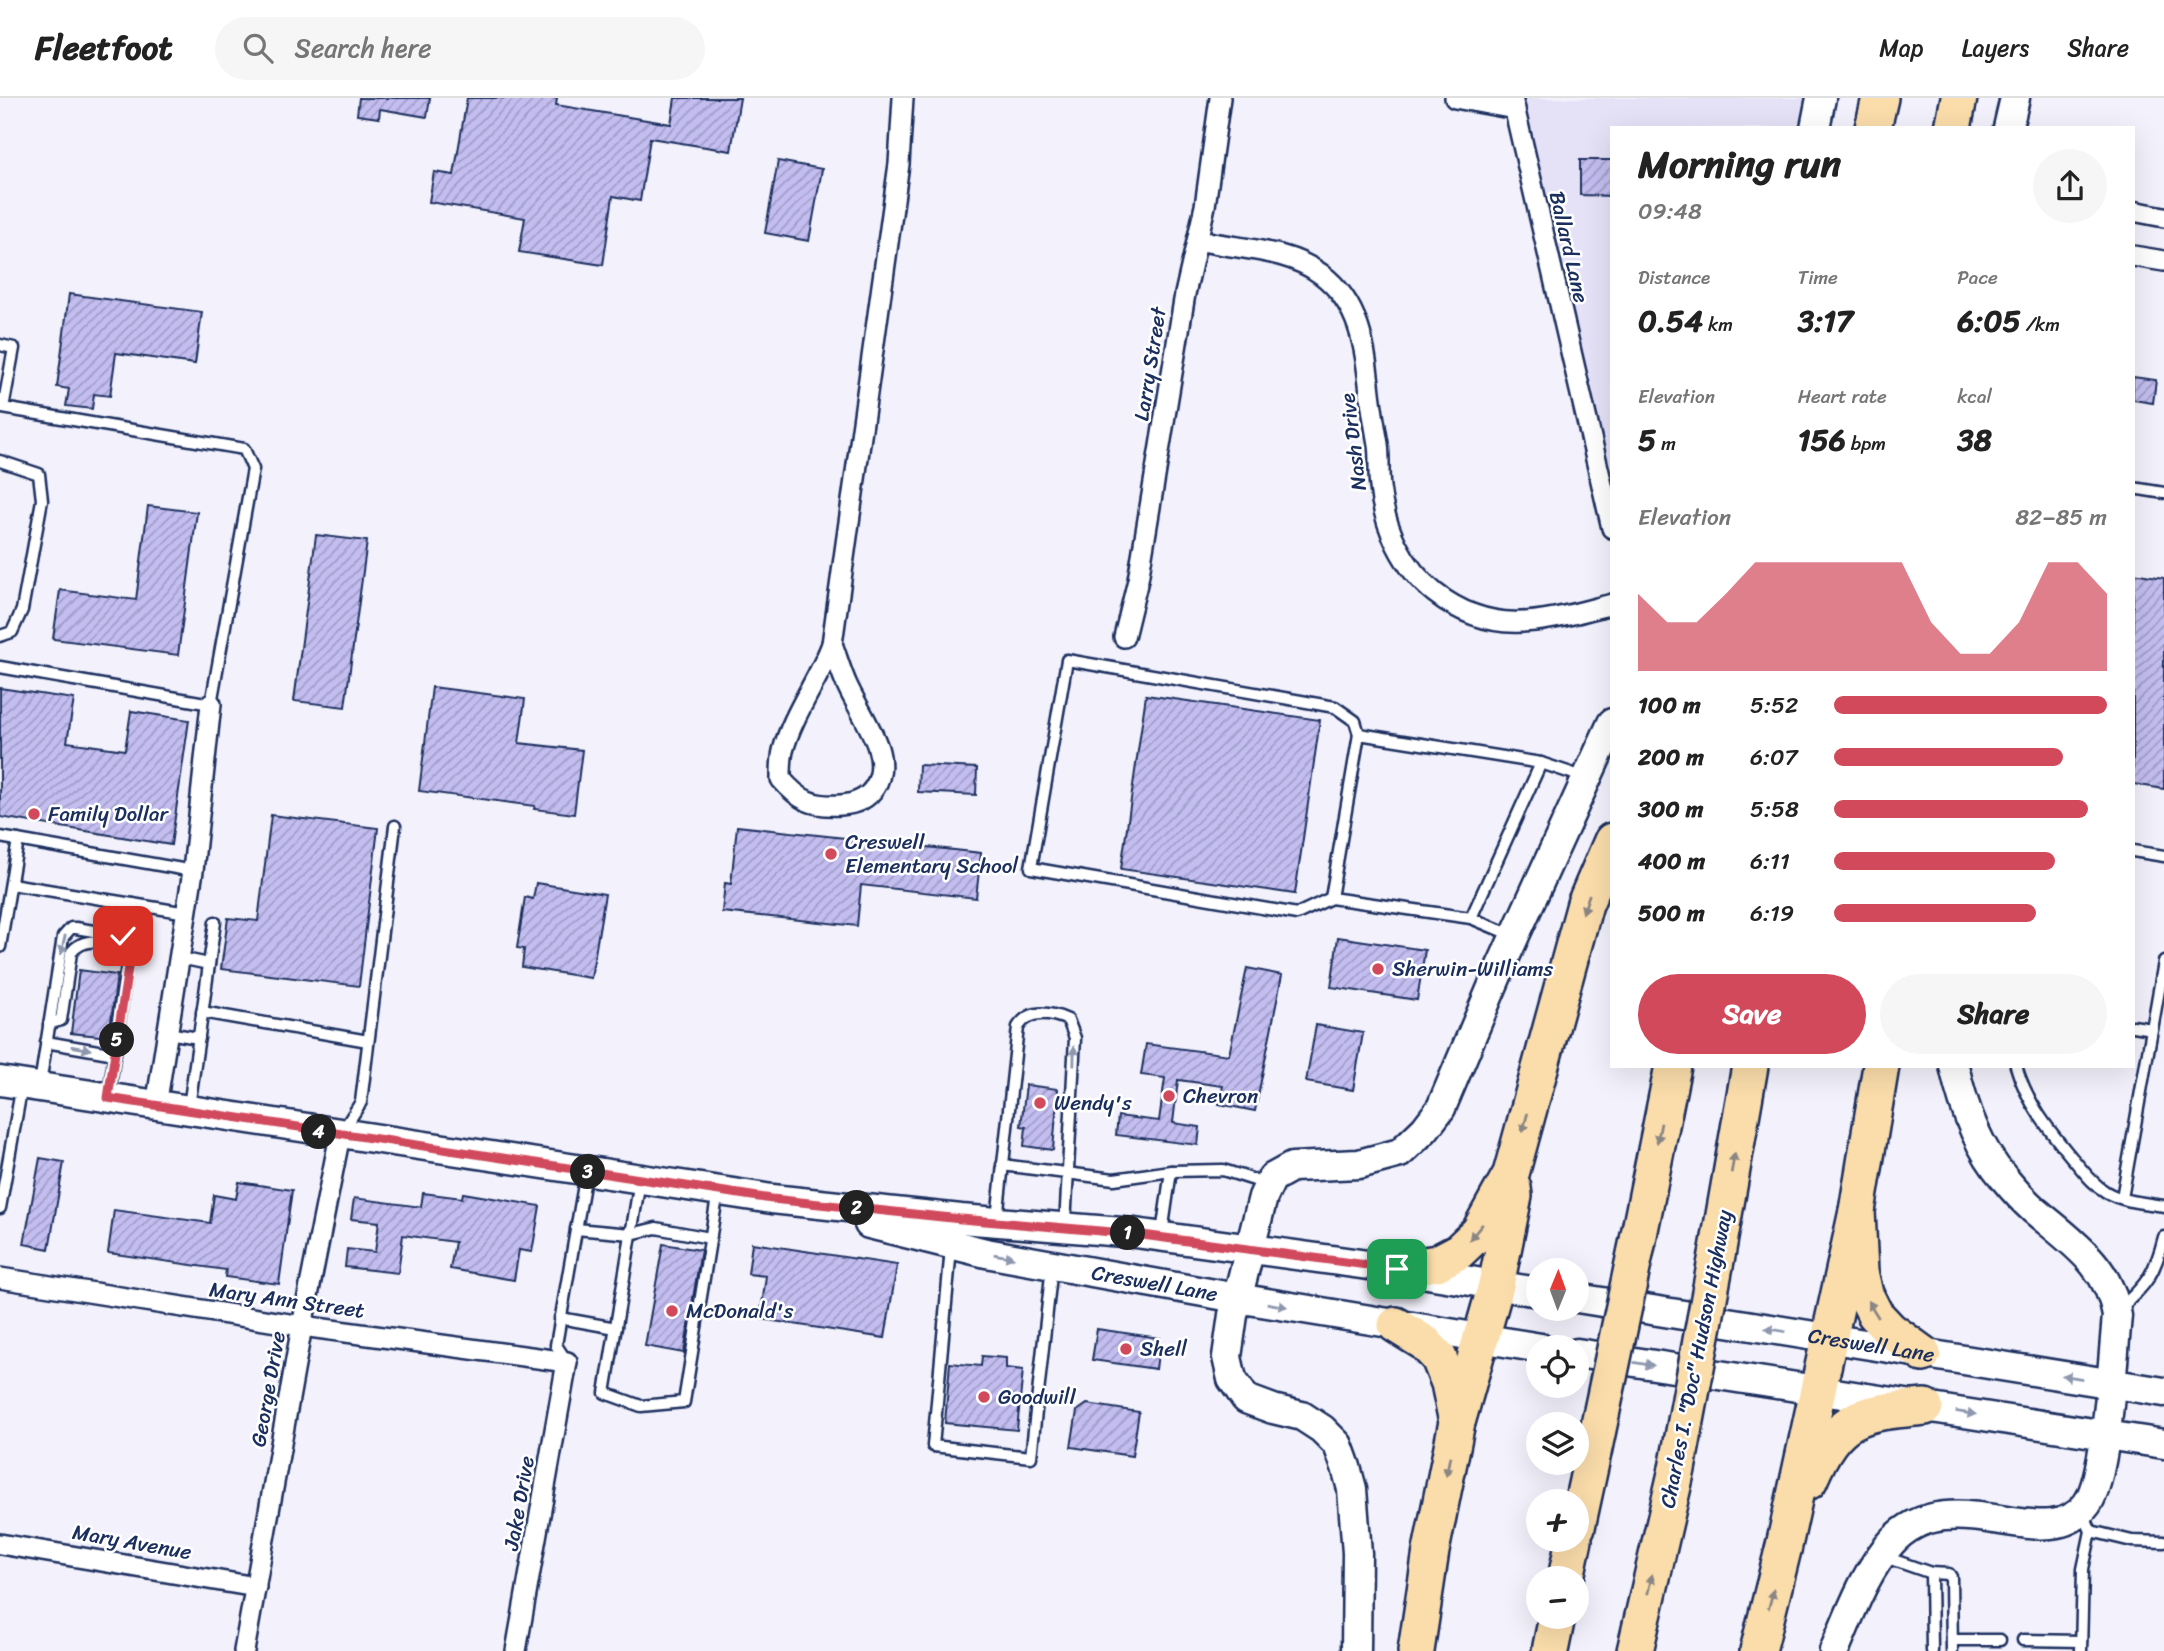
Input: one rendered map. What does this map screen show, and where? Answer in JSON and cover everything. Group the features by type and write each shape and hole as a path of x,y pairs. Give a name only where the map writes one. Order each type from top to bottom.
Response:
{"highway":[{"path":"1873,126 1880,98"},
{"path":"1953,126 1959,98"},
{"path":"1397,1269 1437,1263 1458,1252 1479,1232 1511,1174 1585,904 1610,846"},
{"path":"1585,1489 1672,1068"},
{"name":"Charles I. \"Doc\" Hudson Highway","path":"1635,1651 1677,1469 1750,1068"},
{"path":"1758,1651 1784,1546 1857,1210 1881,1068"},
{"path":"1416,1651 1431,1550 1457,1422 1496,1285 1514,1195 1511,1174"},
{"path":"1857,1210 1860,1272 1865,1294 1875,1314 1890,1331 1923,1354"},
{"path":"1396,1325 1425,1343 1439,1358 1449,1383 1457,1422"},
{"path":"1784,1546 1820,1455 1837,1433 1856,1419 1874,1412 1925,1407"},
{"path":"1550,1651 1555,1629"}],"main road":[{"path":"1815,126 1821,98"},
{"path":"2008,126 2015,98"},
{"path":"1356,1651 1357,1553 1352,1489 1338,1445 1322,1429 1302,1416 1245,1399 1231,1379 1227,1357 1237,1298 1263,1197 1272,1178 1292,1167 1315,1164 1338,1167 1400,1153 1425,1129 1441,1108 1515,936 1610,727"},
{"path":"1834,1651 1881,1556 1892,1542 1910,1527 1931,1517 1954,1514 2022,1524 2050,1525 2087,1520 2088,1503 2096,1487 2110,1383 2115,1299 2092,1260 2031,1208 2002,1176 1984,1150 1966,1110 1955,1068"},
{"name":"Creswell Lane","path":"20,1084 772,1199 1162,1237 1397,1269 1526,1290"},
{"name":"Creswell Lane","path":"772,1199 951,1244 1052,1265 1526,1346"},
{"name":"Creswell Lane","path":"1589,1300 2164,1392"},
{"path":"1589,1355 2164,1444"}],"street":[{"path":"832,644 845,682 878,749 879,776 873,793 855,804 827,806 797,797 781,779 782,752 791,728 822,671 832,644 900,164 903,98"},
{"name":"Larry Street","path":"1124,637 1138,580 1185,294 1199,240 1220,98"},
{"path":"1455,98 1513,104"},
{"name":"Ballard Lane","path":"1513,104 1610,519"},
{"path":"2135,211 2164,217"},
{"name":"Nash Drive","path":"1199,240 1281,255 1302,262 1330,282 1352,309 1361,329 1366,353 1373,422 1378,443 1380,488 1390,530 1405,561 1427,586 1445,601 1488,619 1533,623 1610,605"},
{"path":"2135,256 2164,261"},
{"path":"156,1105 193,871 211,704"},
{"name":"George Drive","path":"244,1651 302,1326 340,1135"},
{"name":"Mary Ann Street","path":"0,1278 302,1326 567,1362"},
{"name":"Jake Drive","path":"516,1651 567,1362"},
{"name":"Mary Avenue","path":"0,1544 256,1587"}],"lane":[{"path":"0,345 14,348 3,408 244,449 253,469 211,704 0,667"},
{"path":"0,461 38,474 41,500 22,610 12,632 0,636"},
{"path":"2135,488 2164,493"},
{"path":"1331,898 1359,734 1355,721 1335,707 1067,660 1031,868 1297,914 1331,898 1471,918 1515,936"},
{"path":"1359,734 1541,763 1586,778"},
{"path":"1471,918 1541,763"},
{"path":"340,1135 360,1102 395,826"},
{"path":"0,837 193,871"},
{"path":"0,947 18,840"},
{"path":"2135,851 2164,856"},
{"path":"10,884 187,913"},
{"path":"123,936 128,932 133,904"},
{"path":"188,1111 215,922"},
{"path":"0,1208 20,1084 46,1041 63,937 66,932 76,928 123,936 128,939 131,949 108,1098"},
{"path":"49,1024 61,1020 71,953 76,946 90,941 131,949"},
{"path":"180,958 209,964"},
{"path":"2122,1198 2164,962"},
{"path":"202,1012 368,1041"},
{"path":"997,1222 1018,1027 1024,1018 1039,1013 1055,1014 1068,1020 1075,1038 1065,1227"},
{"path":"2135,1026 2152,1030"},
{"path":"167,1033 199,1038"},
{"path":"46,1041 115,1054"},
{"path":"2018,1068 2029,1100 2042,1123 2094,1184 2109,1194 2164,1206"},
{"path":"1002,1166 1114,1179 1171,1171 1223,1170 1269,1185"},
{"path":"1162,1237 1171,1171"},
{"path":"567,1362 556,1345 586,1172"},
{"path":"640,1180 605,1393 641,1406 684,1402 718,1191"},
{"path":"576,1228 631,1234 656,1228 710,1238"},
{"path":"2116,1311 2141,1290 2153,1270 2164,1237"},
{"path":"951,1244 933,1446 1031,1457 1052,1265"},
{"path":"560,1318 616,1328"},
{"path":"2023,1640 2081,1646 2087,1520 2132,1541 2164,1542"},
{"path":"1881,1556 1931,1573 1949,1574 1952,1646 2000,1640"},
{"path":"1931,1573 1931,1651"}],"shaded area":[{"path":"1522,98 1811,98 1804,126 1610,126 1610,479"}],"building":[{"path":"359,98 430,98 427,117 380,109 379,118 357,115"},
{"path":"467,98 557,98 556,105 671,124 675,98 740,98 731,151 650,138 640,201 613,196 603,265 519,252 525,218 429,202 434,172 454,175"},
{"path":"1580,160 1610,160 1610,196 1580,195"},
{"path":"778,161 822,169 809,241 765,233"},
{"path":"69,294 202,312 195,364 116,353 110,396 94,394 92,409 66,406 69,389 57,387"},
{"path":"2135,377 2156,380 2153,403 2135,400"},
{"path":"148,506 197,512 178,655 53,639 60,590 136,600"},
{"path":"316,535 367,541 345,707 294,701"},
{"path":"2135,573 2164,578 2164,789 2135,784"},
{"path":"432,687 525,699 519,743 582,750 574,814 534,809 535,806 419,791"},
{"path":"0,688 74,699 67,742 125,750 131,711 189,720 171,845 0,817"},
{"path":"1146,695 1320,720 1295,894 1121,869"},
{"path":"919,765 977,768 976,795 918,792"},
{"path":"271,815 378,828 359,986 221,969 228,918 258,921"},
{"path":"737,826 981,853 976,898 861,885 857,926 722,912 725,883 731,884"},
{"path":"536,883 605,894 591,978 522,967 524,949 517,948 525,897 533,899"},
{"name":"Sherwin-Williams","path":"1338,937 1425,950 1417,1000 1331,987"},
{"path":"1247,968 1282,975 1255,1111 1219,1104 1223,1086 1178,1080 1173,1123 1200,1127 1198,1145 1116,1135 1118,1116 1159,1121 1165,1078 1141,1075 1146,1044 1229,1055"},
{"path":"79,970 117,975 109,1037 71,1033"},
{"path":"1316,1025 1363,1033 1353,1090 1306,1082"},
{"name":"Wendy's","path":"1026,1085 1058,1089 1053,1150 1024,1146 1026,1127 1021,1126"},
{"path":"40,1158 64,1162 49,1249 24,1244"},
{"path":"239,1182 292,1190 279,1284 225,1277 226,1270 108,1253 114,1210 210,1223 214,1195 236,1199"},
{"path":"423,1193 462,1198 463,1193 540,1206 532,1252 519,1250 514,1280 450,1269 455,1242 403,1235 398,1273 345,1267 347,1249 375,1252 379,1222 351,1219 354,1198 421,1207"},
{"path":"752,1243 897,1265 885,1338 760,1319 766,1276 748,1274"},
{"path":"663,1244 701,1250 684,1353 645,1346"},
{"name":"Shell","path":"1097,1329 1160,1338 1156,1369 1092,1360"},
{"name":"Goodwill","path":"982,1356 1006,1358 1006,1368 1023,1370 1017,1430 945,1423 950,1363 981,1366"},
{"path":"1087,1404 1139,1412 1132,1456 1071,1447 1077,1411"}],"place":[{"name":"Family Dollar","path":"34,814"},
{"name":"Creswell Elementary School","path":"831,854"},
{"name":"Sherwin-Williams","path":"1378,969"},
{"name":"Chevron","path":"1169,1096"},
{"name":"Wendy's","path":"1040,1103"},
{"name":"McDonald's","path":"672,1311"},
{"name":"Shell","path":"1126,1349"},
{"name":"Goodwill","path":"984,1397"}],"route":[{"path":"123,936 128,939 131,949 108,1098 772,1199 1135,1234 1397,1269"}]}
